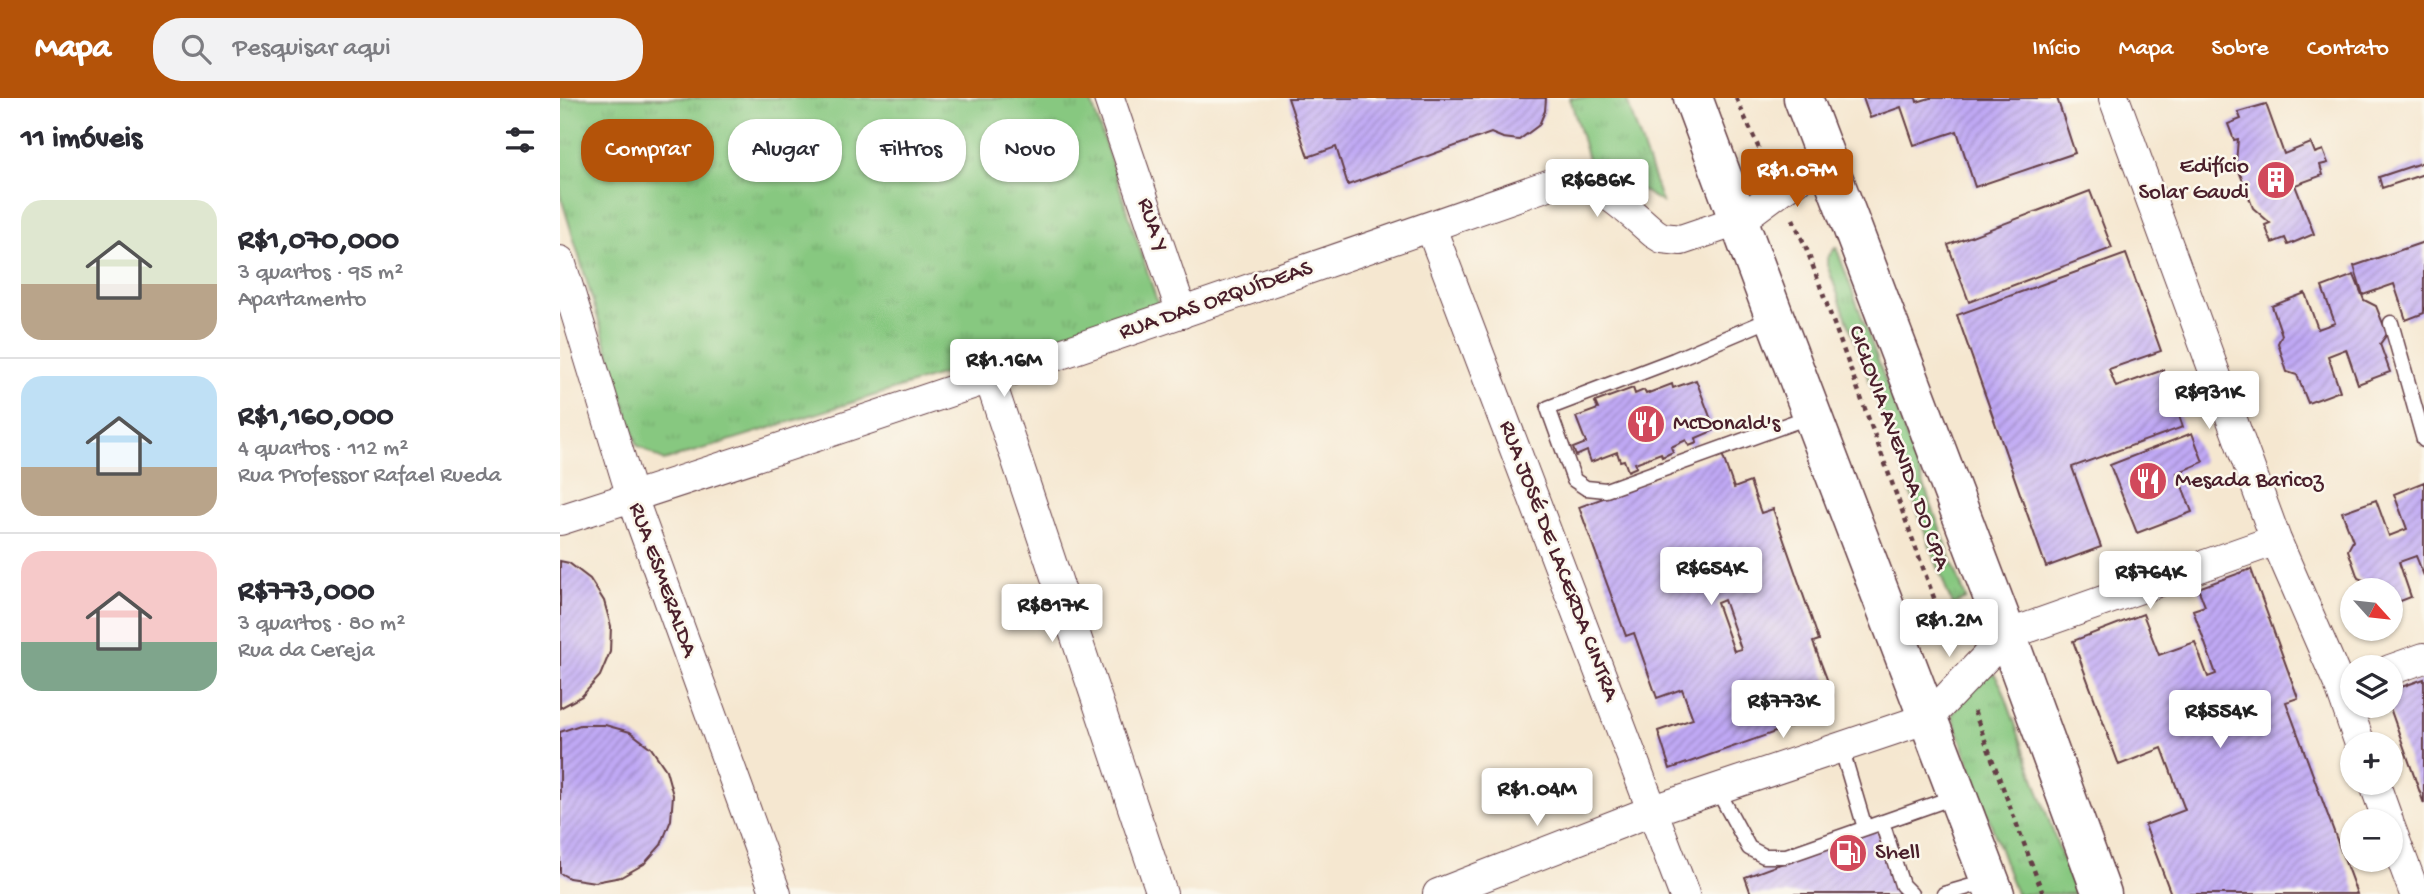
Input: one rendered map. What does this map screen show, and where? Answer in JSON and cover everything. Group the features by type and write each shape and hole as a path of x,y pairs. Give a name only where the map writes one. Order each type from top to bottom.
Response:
{"main road":[{"path":"1693,98 1992,887"},
{"path":"1803,98 2007,635 2102,894"}],"street":[{"name":"RUA Y","path":"1109,98 1182,313"},
{"path":"2114,98 2276,540 2340,674"},
{"name":"RUA DAS ORQUÍDEAS","path":"560,520 1182,313 1554,183 1568,180 1592,185 1662,238 1689,239 1740,220 1827,160"},
{"name":"RUA JOSÉ DE LACERDA CINTRA","path":"1431,228 1684,894"},
{"name":"RUA ESMERALDA","path":"560,261 632,497 776,894"},
{"path":"989,377 1162,894"},
{"path":"1438,894 1654,810 1928,718 2007,635 2276,540"},
{"path":"2403,665 2424,658"},
{"path":"2403,862 2415,894"}],"lane":[{"path":"1775,318 1675,360 1548,408 1574,480 1586,488 1606,489 1813,415"},
{"path":"2391,323 2424,440"},
{"path":"1840,747 1865,828"},
{"path":"1717,789 1749,848 1764,856 1786,856 1958,795"},
{"path":"1882,822 1902,885 1911,894"},
{"path":"1944,894 1992,887"}],"path":[{"name":"CICLOVIA AVENIDA DO CPA","path":"1736,98 1807,250 1954,653 1962,682 2043,894"}],"green space":[{"path":"560,98 1090,98 1159,307 664,461 637,445 560,194"},
{"path":"1570,98 1626,98 1662,202 1588,159"},
{"path":"1836,247 1966,599 1952,605 1827,265 1827,258"},
{"path":"1986,671 1995,675 2002,687 2075,894 2016,894 1952,715"}],"building":[{"path":"1288,98 1546,98 1545,111 1539,125 1519,140 1491,133 1348,185 1336,147 1308,157"},
{"path":"1863,98 1916,98 1917,102 1930,98 2057,98 2075,153 1975,187 1957,131 1914,145 1901,107 1870,118"},
{"name":"Edifício Solar Gaudi","path":"2266,104 2284,154 2311,143 2315,153 2323,150 2328,163 2320,165 2323,175 2295,185 2314,234 2288,245 2285,238 2272,243 2265,225 2270,223 2253,208 2236,163 2238,139 2234,140 2228,124 2241,119 2238,112"},
{"path":"2424,162 2424,174 2382,188 2379,177"},
{"path":"2090,191 2112,248 1969,302 1948,245"},
{"path":"2424,242 2424,313 2406,320 2394,284 2363,295 2354,266"},
{"path":"2126,254 2161,351 2109,369 2116,387 2163,370 2183,427 2072,467 2101,547 2046,567 1957,315"},
{"path":"2354,275 2364,300 2376,306 2387,334 2380,344 2390,372 2358,384 2346,349 2328,356 2340,391 2308,403 2297,375 2287,372 2278,343 2282,335 2272,306 2305,293 2318,329 2335,323 2322,287"},
{"name":"McDonald's","path":"1696,380 1715,430 1696,438 1697,443 1689,446 1686,440 1671,447 1673,452 1662,457 1661,453 1635,463 1637,467 1628,471 1617,452 1591,462 1587,451 1576,456 1573,448 1586,443 1576,417 1598,409 1595,402 1633,388 1635,394 1644,390 1646,394 1672,384 1673,388"},
{"name":"Mesada Baricoz","path":"2192,433 2203,462 2177,473 2192,512 2137,533 2110,465"},
{"path":"1722,454 1734,488 1750,482 1761,513 1773,509 1819,640 1813,642 1833,695 1829,713 1670,769 1658,731 1693,719 1682,689 1657,698 1634,633 1626,636 1579,507","holes":["1724,600 1741,649 1734,651 1717,603"]},
{"path":"2424,482 2424,576 2416,556 2399,562 2411,597 2403,600 2403,578 2358,578 2348,550 2353,541 2342,512 2376,500 2389,536 2407,529 2394,494"},
{"path":"560,561 569,563 590,579 604,601 611,626 610,652 600,676 582,696 560,708"},
{"path":"2251,569 2298,698 2286,702 2340,848 2340,872 2349,872 2357,894 2171,894 2145,825 2185,810 2162,748 2119,765 2073,641 2143,614 2159,655 2195,642 2208,677 2216,674 2193,610 2205,606 2198,588"},
{"path":"2424,679 2424,804 2403,745 2403,732 2399,732 2394,718 2403,718 2403,686"},
{"path":"580,725 605,725 630,732 651,748 666,770 673,795 671,820 661,845 644,864 621,877 595,882 569,878 560,873 560,732"},
{"name":"Shell","path":"1876,829 1899,894 1751,894 1745,877"}],"place":[{"name":"Edifício Solar Gaudi","path":"2276,180"},
{"name":"McDonald's","path":"1646,424"},
{"name":"Mesada Baricoz","path":"2148,481"},
{"name":"Shell","path":"1848,853"}]}
